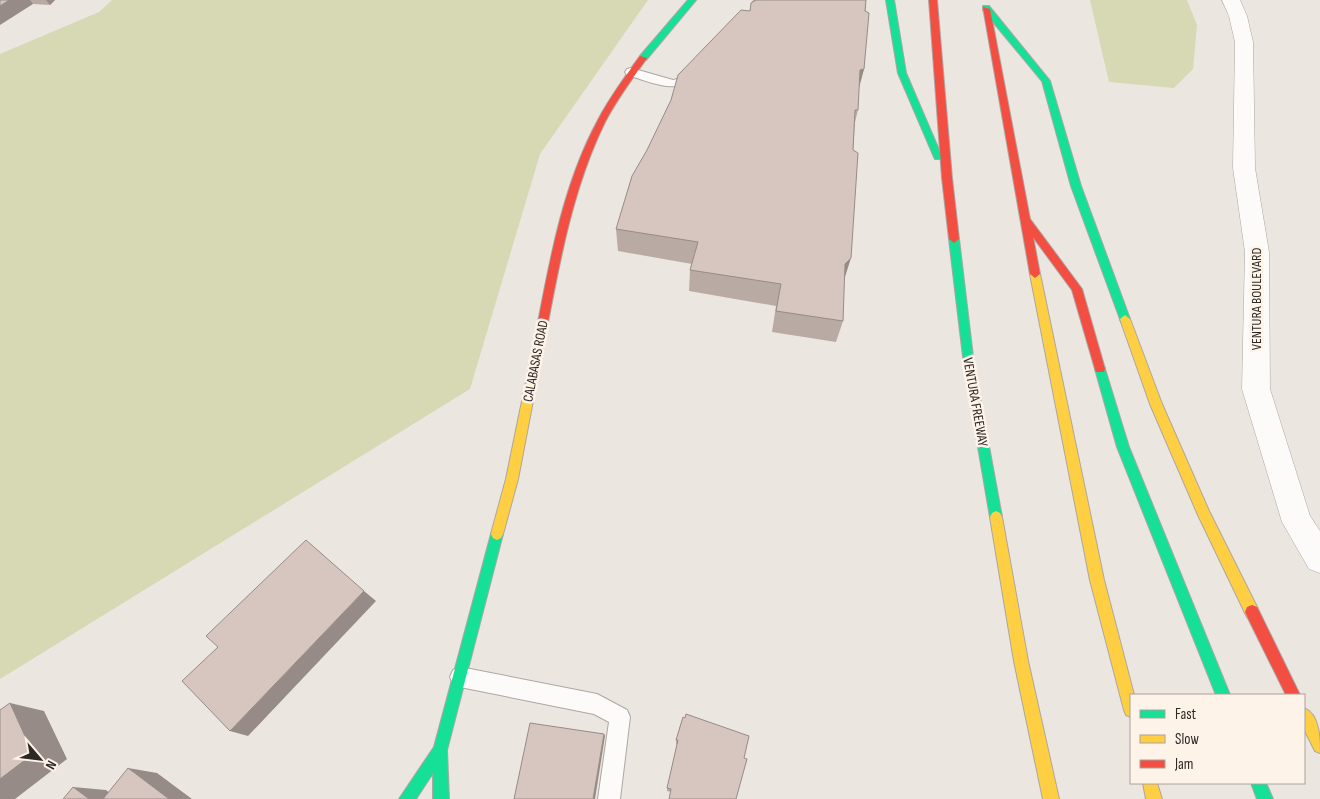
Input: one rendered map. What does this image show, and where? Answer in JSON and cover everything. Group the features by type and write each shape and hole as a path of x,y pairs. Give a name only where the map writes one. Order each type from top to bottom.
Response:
{"main road":[{"name":"CALABASAS ROAD","path":"441,799 440,750 512,479 561,229 580,168 598,127 631,72 692,0"},
{"path":"890,0 902,73 947,178"},
{"name":"VENTURA FREEWAY","path":"933,0 947,178 969,365 1022,661 1051,799"},
{"path":"985,4 1023,217 1097,580 1130,706"},
{"path":"985,4 1046,80 1076,186 1156,404 1204,516 1293,694"},
{"path":"1023,217 1077,289 1123,447 1223,694"},
{"path":"1305,717 1320,746"},
{"name":"CALABASAS ROAD","path":"407,799 440,750"},
{"path":"1150,784 1154,799"},
{"path":"1258,784 1265,799"}],"street":[{"name":"VENTURA BOULEVARD","path":"1231,0 1238,16 1244,42 1244,168 1257,252 1256,389 1297,522 1320,558"}],"lane":[{"path":"631,72 677,84 683,82 702,62"},
{"path":"460,678 532,690 597,704 620,717 609,799"}],"green space":[{"path":"112,0 648,0 540,154 470,389 0,679 0,54 99,12"},
{"path":"1090,0 1187,0 1197,25 1193,69 1174,88 1109,82"}],"building":[{"path":"0,0 9,0 0,6"},
{"path":"756,0 866,0 865,11 869,13 864,69 860,70 858,110 855,110 853,150 858,153 851,258 845,264 843,321 776,311 781,284 690,270 698,242 616,229 632,176 671,100 678,75 741,10 750,11 751,3"},
{"path":"306,540 364,591 230,731 182,681 218,647 206,636"},
{"path":"10,703 33,754 0,779 0,710"},
{"path":"686,714 749,736 744,758 747,759 736,799 669,799 671,789 667,788 678,740 676,740 683,717 685,718"},
{"path":"530,723 604,734 593,799 514,799"},
{"path":"128,768 169,799 103,799"},
{"path":"73,787 89,799 63,799"}],"traffic: fast":[{"path":"643,58 692,0"},
{"path":"890,0 902,73 938,157"},
{"path":"986,8 1046,81 1076,186 1125,319"},
{"path":"954,239 969,365 996,517"},
{"path":"1100,369 1123,447 1223,694"},
{"path":"441,799 440,750 497,534"},
{"path":"407,799 440,750"},
{"path":"1258,784 1265,799"}],"traffic: slow":[{"path":"1035,274 1097,580 1130,706"},
{"path":"1125,319 1156,404 1204,515 1252,612"},
{"path":"497,534 512,479 540,338"},
{"path":"996,517 1021,661 1051,799"},
{"path":"1305,717 1320,746"},
{"path":"1150,784 1154,799"}],"traffic: jam":[{"path":"933,0 947,178 954,239"},
{"path":"986,9 1035,274"},
{"path":"540,338 563,227 586,155 601,121 620,89 643,58"},
{"path":"1027,222 1077,289 1100,369"},
{"path":"1252,612 1293,694"}]}
